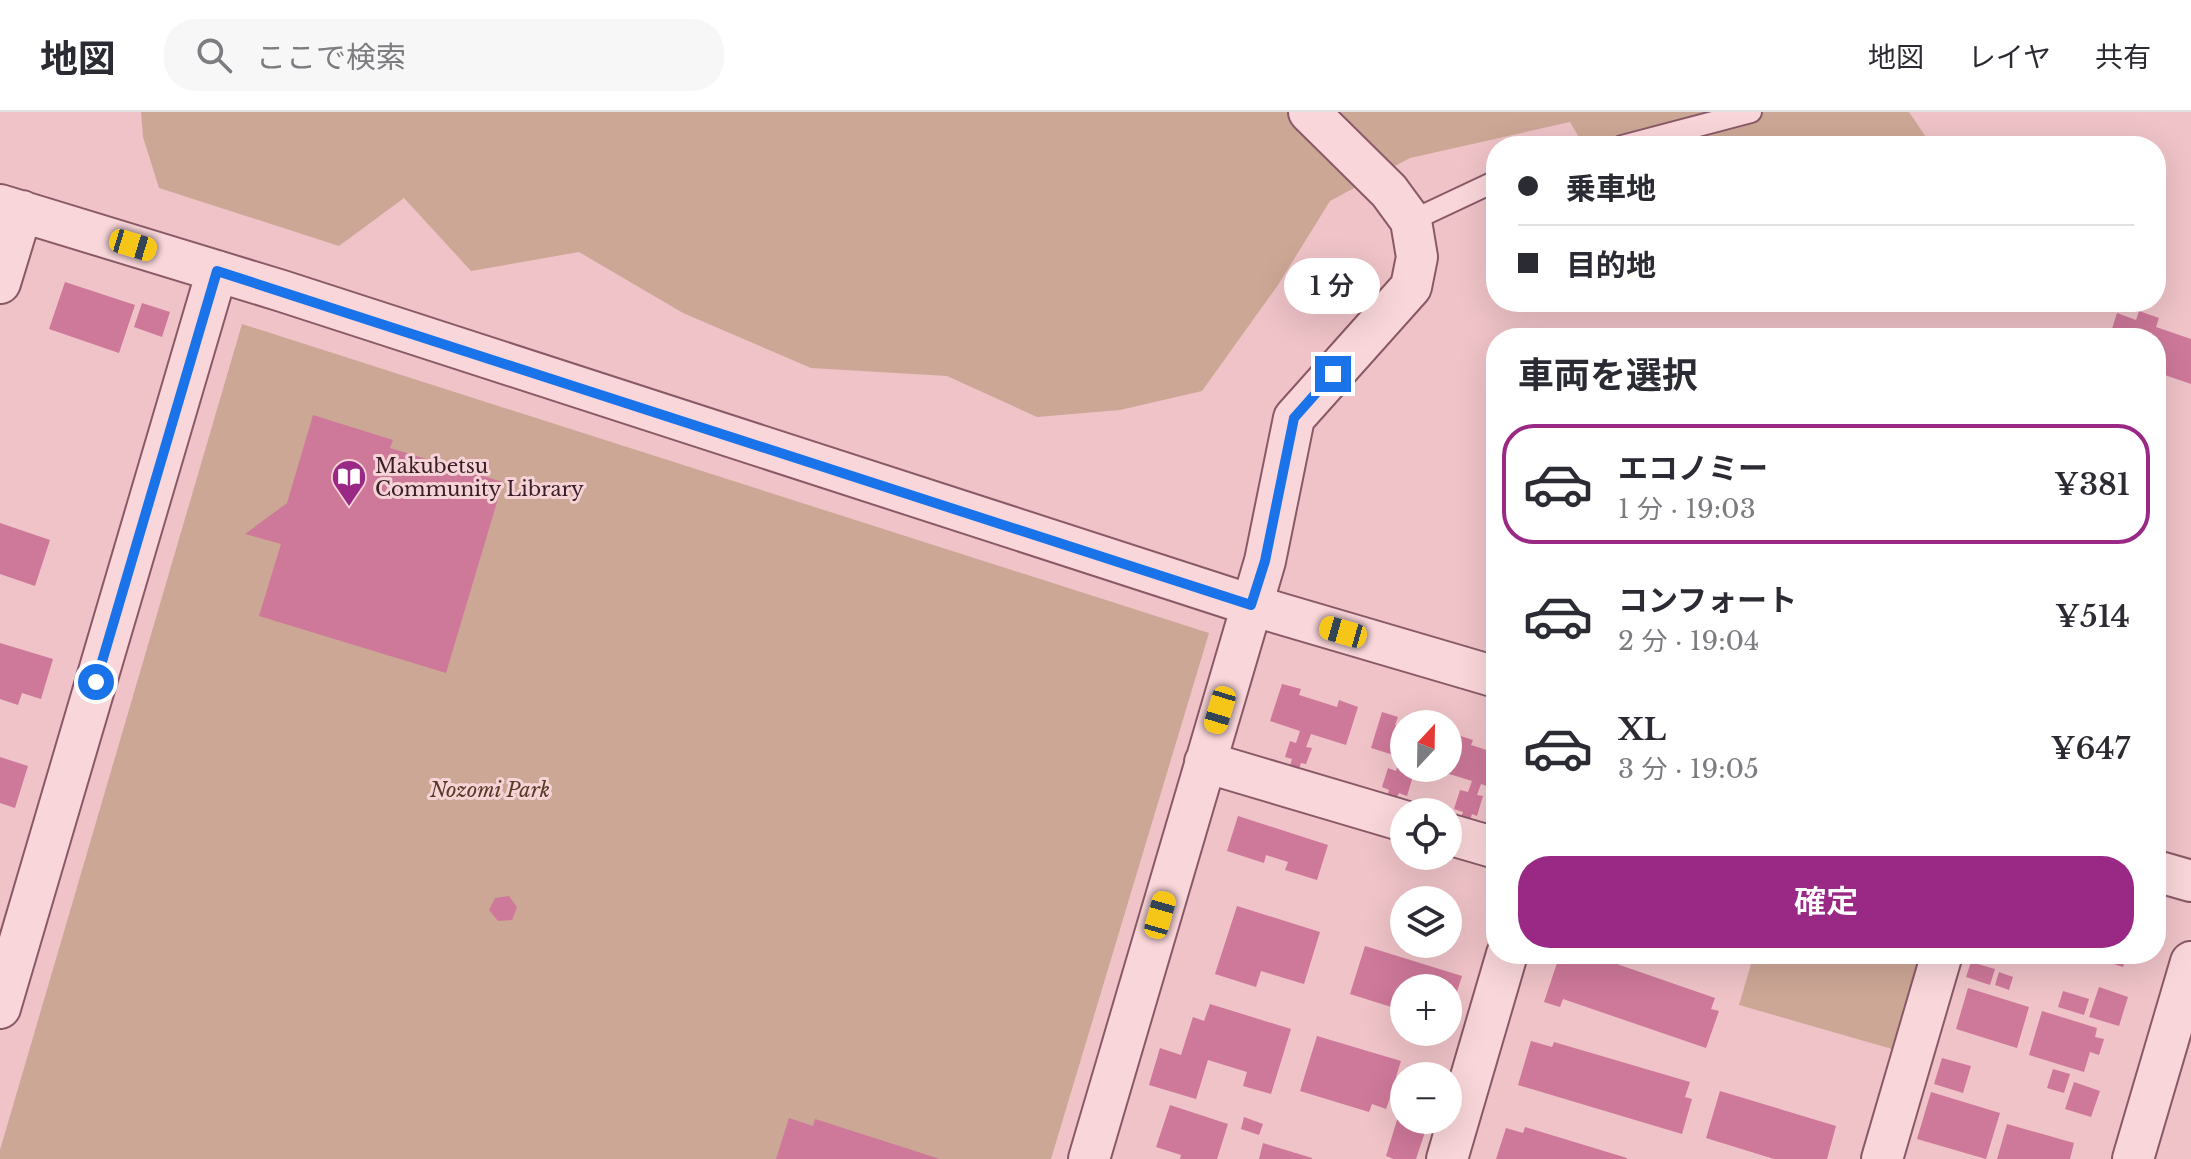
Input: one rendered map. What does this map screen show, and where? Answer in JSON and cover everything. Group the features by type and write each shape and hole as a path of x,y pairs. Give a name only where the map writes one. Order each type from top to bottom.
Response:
{"street":[{"path":"1089,1159 1265,561 1294,418 1411,287 1417,257 1411,221 1389,191 1309,112"},
{"path":"0,283 11,208 217,271 1251,605 1486,674"},
{"path":"0,1008 217,271"},
{"path":"1205,762 1390,817"},
{"path":"1462,838 1486,845"},
{"path":"2166,874 2191,881"},
{"path":"2133,1159 2191,962"},
{"path":"1447,1159 1504,964"},
{"path":"1882,1159 1939,964"}],"lane":[{"path":"1660,136 1751,112"},
{"path":"1411,221 1486,186"}],"green space":[{"path":"141,112 1909,112 1925,136 1578,136 1570,122 1508,136 1486,136 1486,141 1410,158 1330,201 1278,285 1202,391 1120,410 1037,417 947,376 811,368 683,313 579,252 471,271 404,198 339,246 159,188 143,137"},
{"name":"Nozomi Park","path":"242,324 1209,633 1051,1159 0,1159 0,1150"},
{"path":"1751,964 1924,964 1899,1051 1739,1005"}],"building":[{"path":"65,282 135,305 119,353 49,329"},
{"path":"142,303 170,312 162,337 134,327"},
{"path":"2139,312 2142,312 2159,318 2156,327 2159,328 2112,328 2117,313 2136,320"},
{"path":"2166,330 2191,339 2191,384 2166,375"},
{"path":"313,415 393,440 390,448 503,482 446,673 259,616 281,544 245,534 287,503"},
{"path":"0,523 50,540 35,586 0,574"},
{"path":"0,643 53,659 41,699 22,693 18,705 0,699"},
{"path":"1282,684 1301,689 1299,695 1337,707 1339,700 1358,707 1346,745 1311,734 1306,747 1312,748 1306,764 1301,763 1299,769 1290,766 1292,759 1285,757 1290,741 1296,743 1300,731 1270,721"},
{"path":"1382,712 1390,714 1390,754 1371,748"},
{"path":"1462,736 1473,740 1471,745 1486,750 1486,786 1481,784 1477,795 1483,796 1477,816 1472,814 1470,820 1462,817 1462,798 1457,798 1460,790 1468,792 1472,781 1462,778"},
{"path":"0,757 28,766 15,808 0,803"},
{"path":"1388,768 1390,782 1411,782 1407,796 1388,794 1389,790 1382,787"},
{"path":"1238,816 1328,845 1317,880 1285,870 1288,862 1266,855 1264,863 1227,851"},
{"path":"509,896 517,907 512,920 498,921 489,910 495,898"},
{"path":"1237,906 1320,932 1304,984 1261,971 1256,987 1215,974"},
{"path":"1365,946 1390,954 1390,958 1404,958 1456,974 1390,974 1390,1007 1350,994"},
{"path":"1557,964 1617,964 1715,998 1711,1009 1719,1011 1706,1048 1563,999 1560,1007 1544,1002"},
{"path":"1970,964 1995,969 1990,985 1966,977"},
{"path":"1999,972 2013,977 2009,990 1995,985"},
{"path":"2099,987 2128,997 2119,1026 2089,1017"},
{"path":"1968,988 2029,1007 2017,1048 1956,1029"},
{"path":"2063,991 2089,999 2084,1015 2058,1007"},
{"path":"1210,1004 1291,1029 1271,1094 1243,1086 1247,1072 1208,1060 1196,1099 1149,1085 1160,1048 1181,1055 1193,1017 1204,1021"},
{"path":"2042,1011 2097,1028 2095,1037 2104,1039 2099,1055 2090,1052 2084,1072 2029,1055"},
{"path":"1317,1036 1401,1061 1390,1062 1390,1098 1386,1109 1372,1104 1369,1112 1300,1091"},
{"path":"1531,1041 1552,1047 1554,1042 1690,1082 1685,1097 1692,1099 1682,1134 1518,1085"},
{"path":"1942,1058 1971,1066 1963,1093 1934,1084"},
{"path":"2053,1069 2070,1074 2064,1093 2047,1088"},
{"path":"2074,1082 2100,1091 2091,1117 2065,1109"},
{"path":"1720,1091 1836,1126 1827,1159 1774,1159 1706,1138"},
{"path":"1931,1092 2000,1113 1986,1159 1917,1139"},
{"path":"1170,1105 1228,1124 1217,1159 1180,1159 1181,1155 1156,1147"},
{"path":"1244,1117 1263,1124 1259,1135 1241,1129"},
{"path":"789,1118 813,1126 815,1119 940,1159 776,1159"},
{"path":"2007,1124 2074,1143 2070,1159 1997,1159"},
{"path":"1525,1127 1627,1159 1496,1159 1506,1128 1523,1133"},
{"path":"1393,1134 1424,1134 1416,1159 1386,1156"},
{"path":"1263,1143 1312,1158 1312,1159 1259,1159"}],"place":[{"name":"Makubetsu Community Library","path":"349,508"}],"route":[{"path":"96,682 217,271 1251,605 1265,561 1294,418 1333,374"}]}
